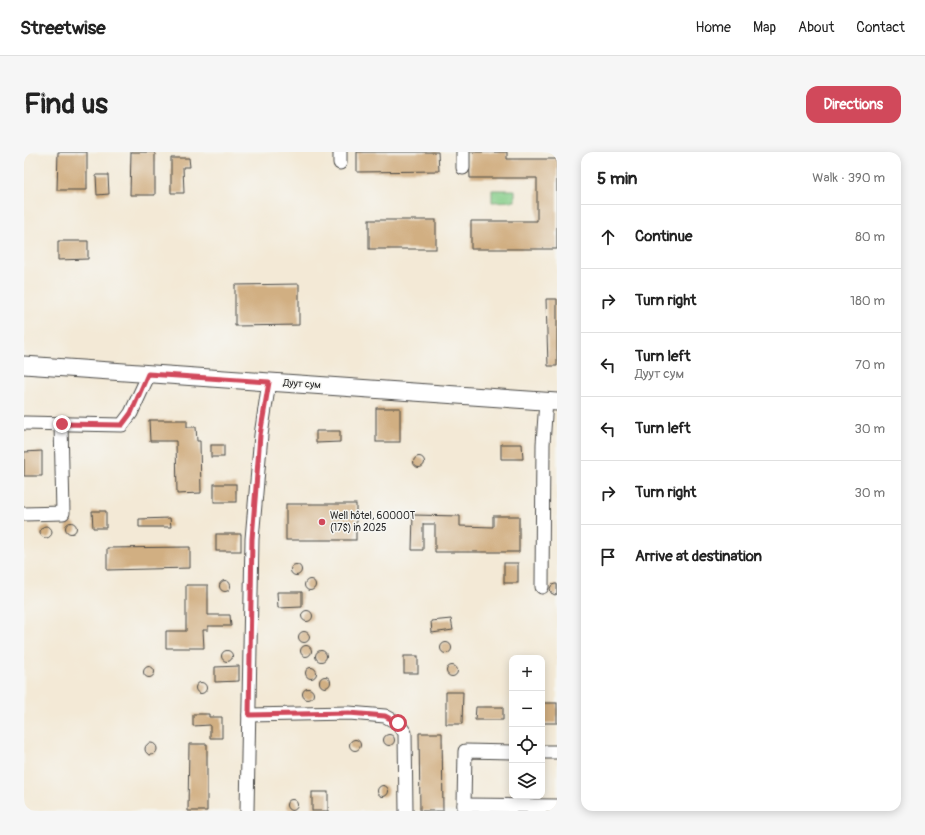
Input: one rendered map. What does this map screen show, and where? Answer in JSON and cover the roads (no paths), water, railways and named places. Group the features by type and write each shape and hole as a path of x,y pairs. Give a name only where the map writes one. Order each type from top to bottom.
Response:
{"main road":[{"name":"Дуут сум","path":"24,365 552,401"}],"street":[{"path":"463,152 463,168"},
{"path":"24,423 122,425 131,413 148,374"},
{"path":"247,811 252,539 260,435 269,382"},
{"path":"542,587 543,444 552,401"},
{"path":"24,514 63,513 62,424"},
{"path":"249,715 349,713 385,716 398,723 405,733 406,811"},
{"path":"509,752 465,752 464,808 557,806"},
{"path":"545,752 557,752"}],"place":[{"name":"Well hôtel, 60000T (17$) in 2025","path":"322,522"}]}
